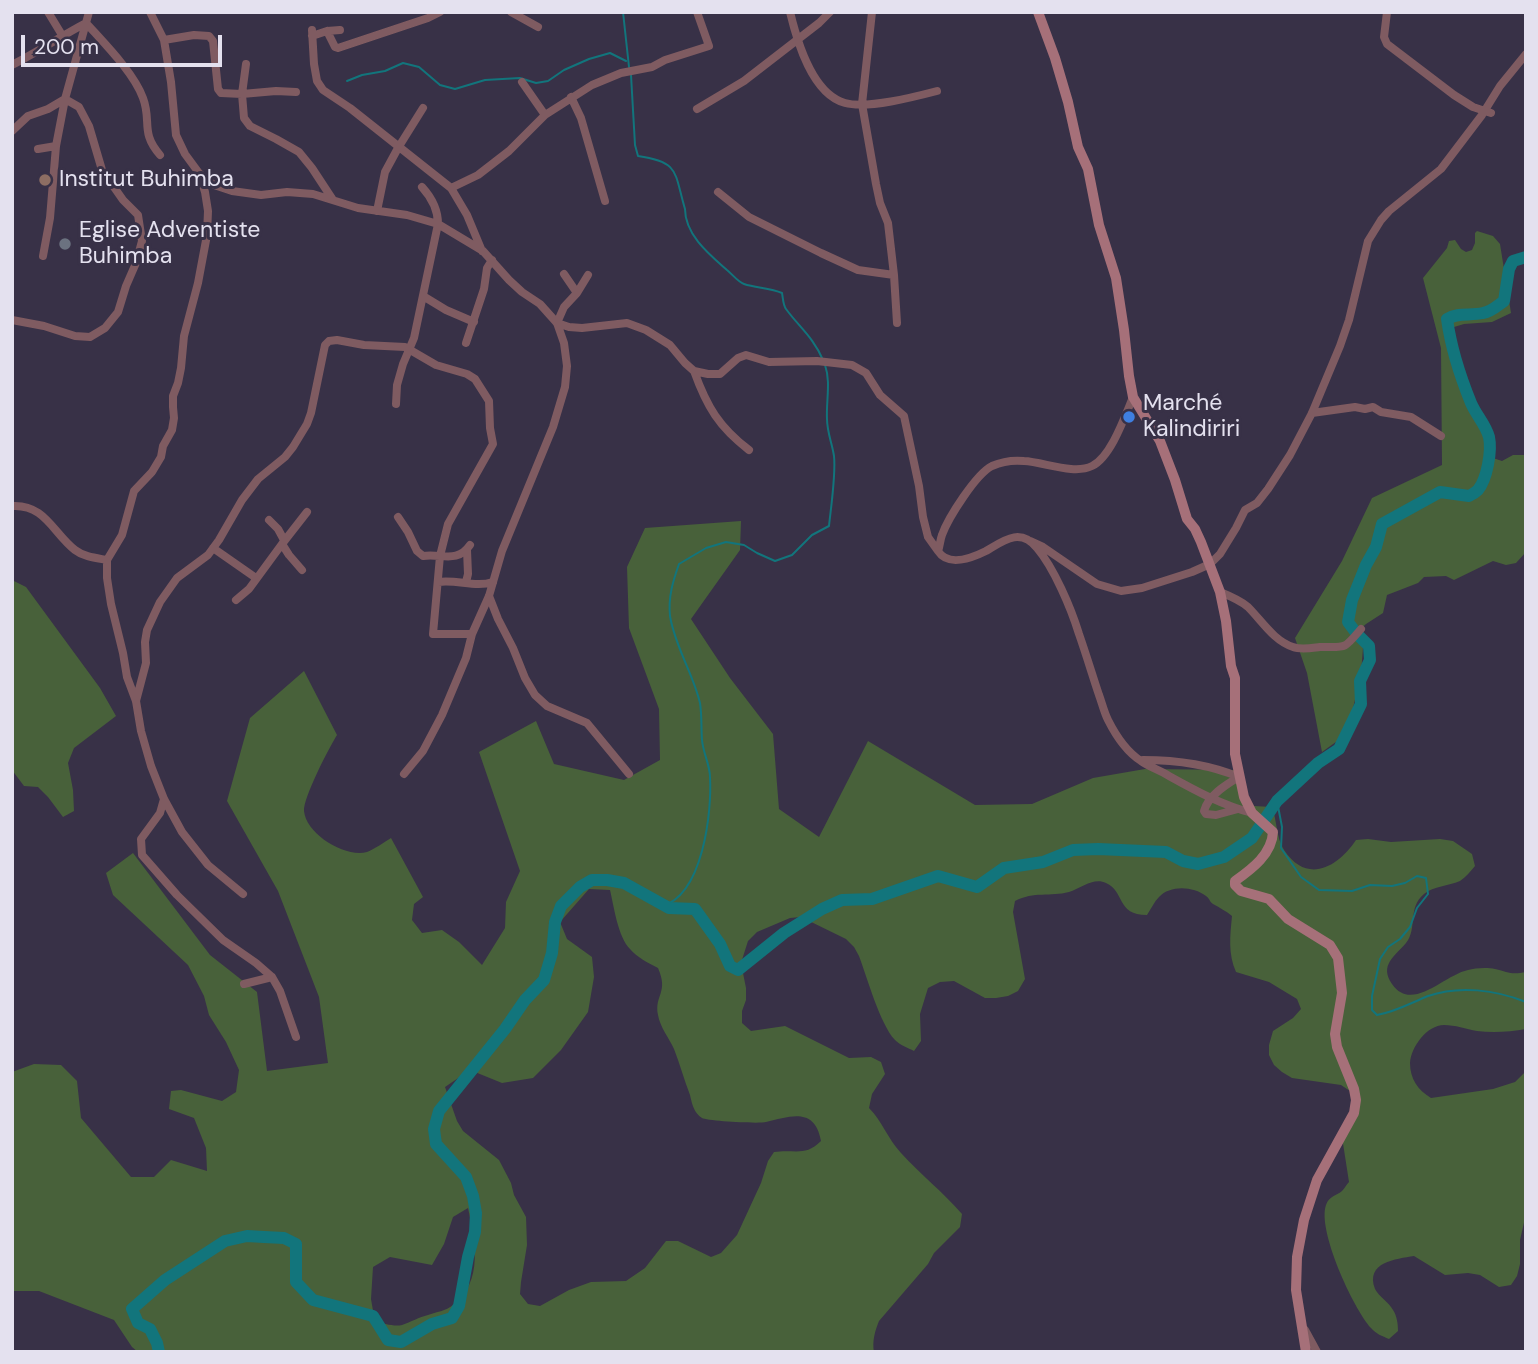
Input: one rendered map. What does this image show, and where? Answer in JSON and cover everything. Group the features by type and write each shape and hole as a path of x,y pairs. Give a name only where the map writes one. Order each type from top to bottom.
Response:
{"street":[{"path":"48,12 62,35"},
{"path":"43,256 50,218 55,146 89,12"},
{"path":"150,12 164,40 176,135 185,154 199,173 214,185 232,191 261,195 288,192 313,194 358,208 407,215 438,224 482,251 509,281 540,304 557,323 567,366 565,387 553,428 506,539 489,596 442,715 423,751 404,774"},
{"path":"327,31 338,48 440,12"},
{"path":"511,12 523,15 538,27"},
{"path":"451,188 478,175 509,151 545,115 592,85 709,46 696,12"},
{"path":"789,12 797,40 814,77 829,94 844,103 862,104 911,98 937,91"},
{"path":"697,109 744,81 830,12"},
{"path":"872,12 862,104 880,203 888,223 897,323"},
{"path":"1038,12 1055,58 1078,147 1088,169 1099,225 1116,278 1133,397 1160,441 1187,519 1195,529 1220,592 1235,678 1235,754 1244,797 1255,816"},
{"path":"1387,12 1384,37 1387,44 1454,95 1473,107 1488,112"},
{"path":"12,65 86,23"},
{"path":"86,23 116,56 143,98 151,144 160,155"},
{"path":"340,30 312,33 317,81 323,90 350,108 451,188 467,215 482,251"},
{"path":"164,40 194,35 209,36 213,41 218,89 221,93 296,92"},
{"path":"694,371 720,374 738,358 746,355 769,362 817,361 852,365 866,373 880,395 904,416 928,537 947,560 957,560 986,551 1009,538 1020,537 1053,554 1097,584 1121,591 1142,588 1192,572 1210,564 1220,554 1245,510 1257,503 1290,455 1312,413 1345,333 1368,241 1381,220 1446,168 1488,112 1500,86 1526,54"},
{"path":"246,64 242,94 244,118 250,126 299,152 333,200"},
{"path":"522,82 545,115"},
{"path":"571,97 581,118 605,201"},
{"path":"12,131 28,116 65,99"},
{"path":"12,320 75,336 90,337 105,328 118,312 142,241 138,215 123,200 102,170 89,126 79,107 65,99"},
{"path":"377,211 385,172 424,108"},
{"path":"38,149 55,146"},
{"path":"199,173 208,211 207,235 184,336 178,383 173,396 172,430 152,472 134,491 122,535 107,560 111,604 127,677 136,701 151,766 164,799 182,832 208,865 243,894"},
{"path":"396,404 397,385 402,364 414,338 438,224 436,208 422,187"},
{"path":"718,192 749,217 821,253 858,270 894,275"},
{"path":"466,343 484,289 487,268 492,260"},
{"path":"564,274 577,293"},
{"path":"557,323 564,306 577,293 588,275"},
{"path":"423,296 474,322"},
{"path":"557,323 582,328 627,323 646,330 670,345 694,371 713,414 749,450"},
{"path":"136,701 146,663 147,630 160,602 177,578 208,555 258,479 293,447 307,424 314,403 325,345 329,341 409,349 436,365 475,379 489,401 493,444 448,524 440,556 433,634 472,634"},
{"path":"939,551 942,535 965,494 992,466 1024,461 1068,468 1094,465 1104,456 1133,397"},
{"path":"1312,413 1373,407 1381,412 1411,417 1441,436"},
{"path":"12,506 34,510 50,522 77,551 107,560"},
{"path":"236,600 249,589 307,512"},
{"path":"398,517 420,555 457,556 468,548 466,582"},
{"path":"269,520 278,529 289,555 302,570"},
{"path":"1030,541 1039,549 1072,612 1107,719 1121,741 1139,760 1190,788 1255,816 1269,827 1273,832 1269,849 1235,885 1241,891 1269,899 1287,919 1330,945 1338,957 1342,993 1335,1034 1336,1047 1356,1100 1354,1113 1317,1180 1304,1220 1297,1257 1296,1290 1306,1352"},
{"path":"213,548 256,578"},
{"path":"438,582 493,582"},
{"path":"1220,592 1247,606 1274,635 1292,647 1339,648 1350,643 1361,629"},
{"path":"489,596 535,695 547,706 587,723 629,774"},
{"path":"1139,760 1182,761 1209,766 1239,778"},
{"path":"1238,809 1216,815 1206,814 1204,811 1211,798 1228,783 1239,778"},
{"path":"164,799 160,813 141,839 142,855 177,895 223,940 272,977 280,991 296,1037"},
{"path":"244,984 272,977"},
{"path":"1301,1324 1317,1352"}],"green space":[{"path":"1477,231 1493,236 1500,244 1511,313 1492,322 1454,327 1454,341 1470,391 1490,429 1493,458 1502,461 1513,455 1526,455 1526,552 1516,563 1506,565 1493,561 1454,580 1446,576 1424,577 1418,583 1387,595 1383,613 1357,632 1363,648 1361,674 1351,717 1340,739 1322,752 1307,673 1295,638 1342,561 1372,498 1442,465 1441,348 1423,278 1447,248 1449,241 1455,240 1466,252 1472,250"},
{"path":"741,521 740,550 691,619 730,678 773,734 779,809 819,837 868,741 975,805 1032,804 1093,778 1145,769 1239,770 1242,786 1254,806 1272,807 1279,840 1284,850 1293,861 1312,869 1331,864 1349,850 1356,840 1391,842 1440,839 1453,841 1472,854 1475,866 1464,878 1432,889 1419,900 1410,937 1390,961 1387,971 1392,984 1400,992 1409,995 1419,994 1471,969 1526,972 1526,1029 1489,1032 1438,1026 1421,1038 1413,1050 1410,1063 1416,1084 1431,1098 1493,1089 1515,1082 1526,1071 1526,1214 1520,1240 1520,1264 1511,1285 1499,1287 1480,1275 1468,1273 1445,1275 1414,1256 1391,1261 1378,1267 1373,1280 1375,1289 1394,1312 1398,1331 1389,1339 1373,1330 1346,1287 1332,1250 1325,1217 1329,1200 1349,1182 1342,1137 1353,1104 1350,1091 1341,1085 1292,1078 1274,1065 1269,1055 1273,1031 1293,1018 1301,1009 1297,999 1269,982 1236,972 1230,938 1232,916 1213,904 1208,897 1195,890 1169,890 1157,899 1147,915 1137,914 1125,907 1112,887 1097,881 1069,892 1029,896 1015,901 1013,912 1025,979 1018,991 1008,996 985,998 954,981 940,982 928,988 920,1014 921,1041 914,1051 897,1042 889,1033 859,956 846,939 801,917 790,918 757,932 748,941 741,963 746,988 742,1023 751,1031 785,1026 849,1058 871,1057 881,1062 885,1074 872,1094 869,1108 901,1153 962,1214 960,1227 934,1253 928,1264 879,1321 874,1336 874,1352 138,1352 114,1320 39,1291 12,1291 12,1072 34,1064 61,1065 77,1081 81,1118 131,1177 154,1177 171,1160 207,1171 206,1148 194,1118 169,1109 171,1091 181,1090 222,1101 236,1092 239,1070 209,1015 204,996 188,965 113,895 106,873 133,853 210,955 257,992 267,1071 328,1063 319,997 278,891 227,801 250,718 304,671 337,735 308,795 304,811 306,820 319,836 348,851 367,852 391,838 423,897 414,904 412,920 422,933 442,930 459,942 482,965 505,928 506,902 520,871 479,752 536,721 554,764 624,780 660,760 659,709 629,628 627,567 645,528","holes":["589,889 610,890 626,944 639,957 658,968 662,983 657,1008 659,1019 674,1049 697,1114 706,1119 761,1123 801,1116 813,1123 821,1141 805,1151 774,1152 737,1235 721,1253 711,1257 678,1241 666,1241 645,1268 626,1281 591,1282 569,1290 540,1306 528,1304 520,1294 527,1245 526,1217 499,1160 463,1131 445,1087 470,1070 502,1083 533,1078 561,1050 588,1012 594,977 592,957 567,939 560,922","468,1208 475,1260 469,1284 463,1295 447,1309 402,1325 375,1322 371,1299 373,1267 390,1257 432,1265 444,1244 453,1217"]},
{"path":"12,580 26,587 100,688 116,716 74,748 68,763 74,811 63,817 38,787 24,786 12,770"}],"waterway":[{"path":"623,12 629,67"},
{"path":"347,81 385,71 403,63 419,67 440,85 455,89 485,80 520,78 536,83 548,81 564,70 610,53 626,61"},
{"path":"631,75 638,156 662,162 673,171 689,227 700,244 742,283 782,293 786,309 811,339 823,360"},
{"path":"159,1352 150,1329 138,1323 132,1309 165,1280 225,1241 247,1236 284,1238 296,1244 296,1282 313,1300 373,1316 388,1340 401,1342 432,1324 452,1318 459,1306 475,1232 476,1213 466,1177 436,1144 434,1129 439,1111 525,1000 544,980 552,953 555,922 561,906 580,887 592,880 624,883 669,908 695,909 720,944 730,966 738,970 784,933 842,900 872,899 938,876 977,887 1004,868 1043,862 1073,850 1166,852 1183,861 1198,864 1224,857 1252,838 1277,801 1318,763 1339,749 1361,704 1360,681 1370,660 1369,646 1348,622 1352,600 1376,547 1382,524 1440,492 1469,496 1477,491 1484,479 1490,450 1489,437 1463,383 1447,319 1486,312 1504,301 1509,269 1513,261 1526,257"},
{"path":"662,906 676,899 696,870 707,830 710,792 710,772 702,740 700,703 670,616 670,596 675,577 679,564 706,548 726,542 744,545 775,561 792,555 812,535 829,526 834,456 827,424 828,385 825,365"},
{"path":"1277,801 1282,827 1281,848 1301,877 1319,890 1352,891 1370,885 1392,886 1417,876 1426,878 1428,894 1417,908 1410,927 1400,939 1388,947 1380,959 1372,996 1372,1010 1377,1015 1397,1010 1428,996 1452,991 1477,990 1526,1002"}],"place":[{"name":"Institut Buhimba","path":"45,180"},
{"name":"Eglise Adventiste Buhimba","path":"65,244"},
{"name":"Marché Kalindiriri","path":"1129,417"}]}
